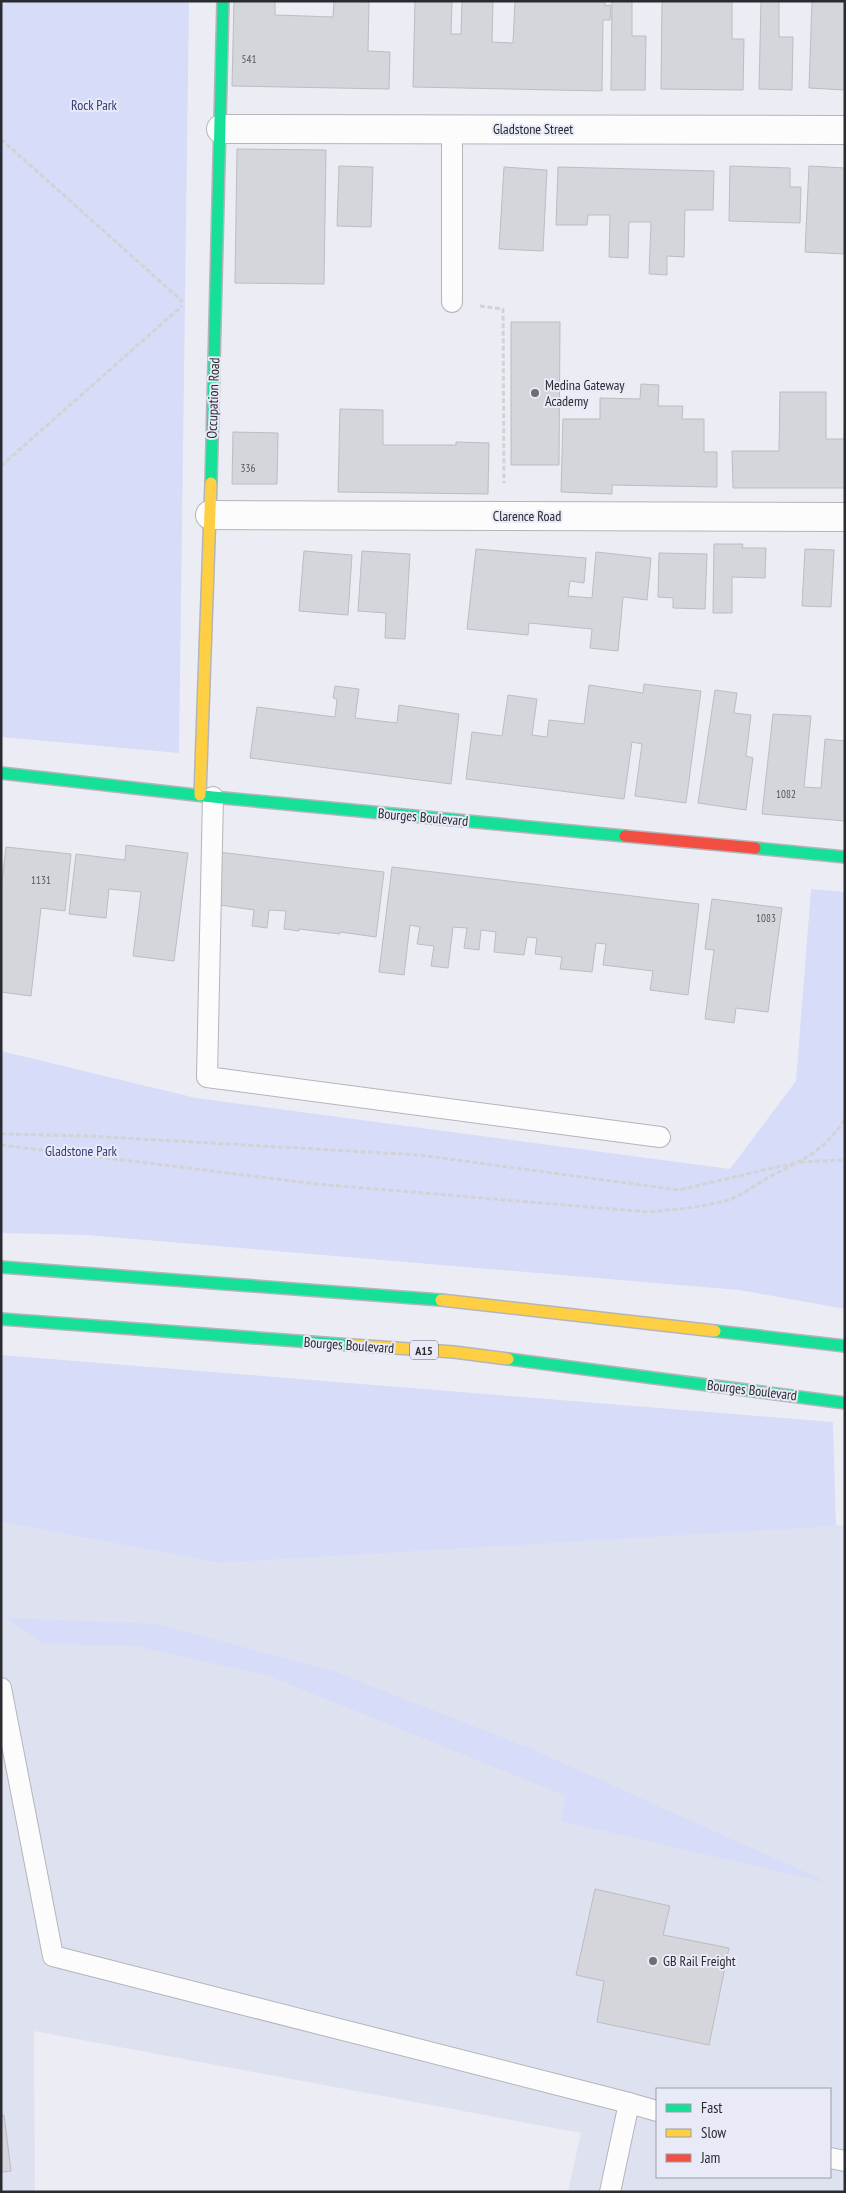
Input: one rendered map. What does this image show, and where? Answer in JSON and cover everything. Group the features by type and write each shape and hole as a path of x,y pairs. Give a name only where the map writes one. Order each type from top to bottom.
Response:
{"main road":[{"name":"Occupation Road","path":"206,796 203,708 221,129 223,1"},
{"name":"Bourges Boulevard","path":"1,773 206,796 845,857"},
{"path":"1,1266 458,1301 845,1346"},
{"name":"Bourges Boulevard","path":"1,1319 454,1352 845,1403"}],"street":[{"name":"Gladstone Street","path":"221,129 845,130"},
{"name":"Clarence Road","path":"210,515 845,517"}],"lane":[{"path":"452,129 452,302"},
{"path":"206,796 207,1077 660,1137"},
{"path":"1,1688 53,1956 656,2111"},
{"path":"610,2192 629,2103"},
{"path":"831,2158 845,2161"}],"path":[{"path":"1,139 185,304 1,466"},
{"path":"452,302 503,309 504,516"},
{"path":"1,1145 317,1184 648,1212 687,1209 730,1200 766,1178 801,1162 835,1136 845,1119"},
{"path":"1,1134 89,1136 419,1155 680,1190 801,1162 845,1160"}],"shaded area":[{"path":"1,1522 219,1563 845,1525 845,2192 568,2192 581,2133 34,2031 35,2192 1,2192"}],"green space":[{"name":"Rock Park","path":"1,1 189,1 179,753 1,737"},
{"name":"Gladstone Park","path":"811,889 845,892 845,1309 739,1290 86,1235 1,1233 1,1051 196,1098 730,1169 796,1081"},
{"path":"1,1355 833,1422 836,1526 219,1563 1,1522"},
{"path":"6,1618 156,1624 333,1671 534,1750 829,1883 561,1821 566,1796 269,1676 136,1646 44,1644"}],"building":[{"path":"234,1 275,1 275,15 333,17 334,1 369,2 368,51 390,52 389,89 232,86"},
{"path":"415,1 452,1 451,34 461,34 462,1 493,1 492,42 513,43 515,1 605,1 605,6 611,5 610,20 603,20 602,91 413,87"},
{"path":"612,1 632,1 632,36 646,36 645,90 611,90"},
{"path":"662,1 732,1 732,39 744,39 743,90 661,89"},
{"path":"761,1 779,1 779,37 793,37 792,90 759,89"},
{"path":"812,1 845,1 845,90 809,88"},
{"path":"237,149 326,150 324,284 235,283"},
{"path":"339,166 373,167 371,227 337,226"},
{"path":"730,166 790,168 790,187 801,187 800,223 729,221"},
{"path":"809,166 845,168 845,254 805,252"},
{"path":"504,167 547,170 543,251 499,249"},
{"path":"558,167 714,171 713,210 685,210 684,257 667,256 667,275 649,274 651,222 629,222 628,258 609,257 610,215 588,215 587,225 556,225"},
{"name":"Medina Gateway Academy","path":"511,322 560,322 559,465 511,465"},
{"path":"641,384 659,385 658,406 683,406 682,419 704,419 704,452 717,452 717,487 612,485 612,494 561,492 563,419 600,419 600,398 640,399"},
{"path":"780,392 826,392 826,439 844,439 845,408 845,488 733,488 732,451 779,451"},
{"path":"340,409 383,410 383,445 456,445 456,442 489,443 488,494 338,492"},
{"path":"233,432 278,433 277,484 232,484"},
{"path":"714,544 743,544 742,548 766,548 765,578 732,577 732,613 713,613"},
{"path":"476,549 586,558 584,583 570,581 568,596 592,598 596,552 651,558 647,600 623,597 618,651 590,648 592,629 529,623 528,635 467,629"},
{"path":"805,549 834,550 831,607 802,606"},
{"path":"304,551 352,555 348,615 299,611"},
{"path":"362,551 410,554 405,639 385,638 386,613 358,611"},
{"path":"659,553 707,554 705,609 673,608 673,598 658,597"},
{"path":"644,684 701,691 686,803 635,796 642,744 632,742 624,799 466,779 472,732 502,736 508,695 537,699 532,735 547,737 549,720 584,724 589,685 643,693"},
{"path":"335,686 359,689 355,718 397,723 399,705 459,714 451,784 250,758 257,707 335,717 337,699 333,698"},
{"path":"715,690 737,693 734,713 751,715 746,756 753,758 746,810 698,803"},
{"path":"773,714 811,716 804,787 821,788 825,739 845,741 845,821 762,814"},
{"path":"126,845 188,853 174,961 133,956 141,892 109,889 106,918 69,914 76,854 125,860"},
{"path":"6,847 71,854 65,911 41,908 31,996 1,992 1,890"},
{"path":"219,852 384,872 376,937 340,932 340,934 284,929 286,911 269,910 267,928 252,926 254,910 213,904"},
{"path":"392,867 699,904 688,995 650,990 653,971 603,965 606,944 596,943 592,972 560,969 562,957 535,954 537,938 527,937 524,955 494,952 496,932 481,930 479,950 464,948 467,928 453,927 448,968 431,966 434,946 417,944 420,927 410,925 404,975 379,972"},
{"path":"712,899 782,908 768,1012 736,1008 734,1023 705,1019 714,950 705,949"},
{"name":"GB Rail Freight","path":"595,1889 670,1906 663,1935 729,1948 709,2045 597,2022 604,1981 576,1975"},
{"path":"4,2115 11,2171 1,2172 1,2116"}],"traffic: fast":[{"path":"211,483 223,1"},
{"path":"1,773 213,797 625,836"},
{"path":"755,848 845,857"},
{"path":"1,1267 441,1300"},
{"path":"1,1319 352,1345"},
{"path":"715,1331 845,1346"},
{"path":"508,1359 845,1403"}],"traffic: slow":[{"path":"200,795 211,483"},
{"path":"441,1300 715,1331"},
{"path":"352,1345 454,1352 508,1359"}],"traffic: jam":[{"path":"625,836 755,848"}],"place":[{"name":"Medina Gateway Academy","path":"535,393"},
{"name":"GB Rail Freight","path":"653,1961"}]}
